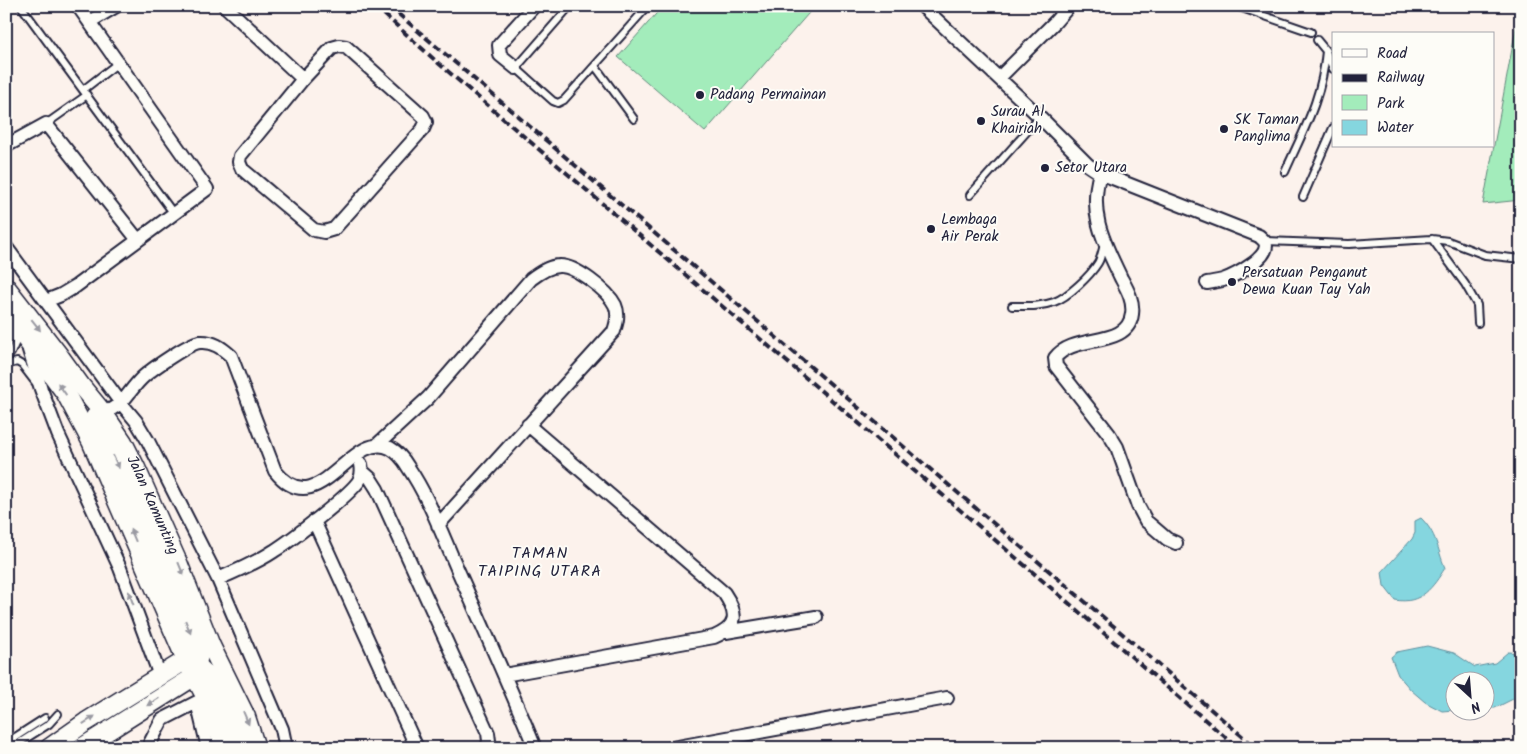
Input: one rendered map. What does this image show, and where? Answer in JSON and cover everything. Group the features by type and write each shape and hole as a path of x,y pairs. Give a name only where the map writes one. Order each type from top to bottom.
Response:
{"main road":[{"name":"Jalan Kamunting","path":"6,287 104,414 123,442 179,565 211,646 246,717 256,748"},
{"name":"Jalan Kamunting","path":"6,312 18,334 66,394 91,441 193,668 226,748"},
{"path":"81,386 171,583 199,654 193,668 81,748"},
{"path":"48,748 160,676 193,668"},
{"path":"193,668 216,687 240,748"}],"street":[{"path":"46,301 76,286 207,189 78,6"},
{"path":"89,22 116,6"},
{"path":"225,6 303,79"},
{"path":"516,68 500,54 499,45 534,6"},
{"path":"922,6 1088,165 1100,173 1259,236 1265,242 1264,254 1258,260 1223,280 1207,283"},
{"path":"999,78 1069,6"},
{"path":"346,47 423,116 426,122 423,129 334,230 324,232 314,230 242,169 239,162 240,156 303,79 332,48 346,47"},
{"path":"6,146 46,124 138,240"},
{"path":"1100,173 1096,186 1096,215 1104,244 1132,302 1132,314 1129,325 1120,333 1105,339 1068,347 1060,351 1055,358 1056,366 1117,447 1138,506 1146,522 1167,539 1176,543"},
{"path":"6,247 136,421 148,441 218,579 282,729 286,748"},
{"path":"104,414 121,403 142,378 188,346 200,342 211,343 222,348 230,356 276,471 284,481 294,486 306,488 318,485 357,454 377,445 434,392 531,279 542,271 559,266 571,268 607,292 615,306 618,319 614,331 438,525"},
{"path":"18,334 58,434 120,568 160,676"},
{"path":"528,425 724,593 734,613 734,624 726,632"},
{"path":"377,445 390,448 408,466 438,525 536,748"},
{"path":"218,579 274,551 353,488 360,480 362,471 357,454"},
{"path":"362,471 370,478 376,489 488,733 489,741 487,748"},
{"path":"314,521 417,748"},
{"path":"504,675 714,636 726,632 816,618"},
{"path":"672,748 947,698"},
{"path":"151,748 150,743 162,720 197,702 208,748"}],"lane":[{"path":"21,6 174,214"},
{"path":"570,6 516,68 553,101 558,103 564,100 648,6"},
{"path":"1236,6 1311,32"},
{"path":"1317,40 1326,52 1332,67"},
{"path":"1284,172 1315,107 1326,52"},
{"path":"46,124 118,63"},
{"path":"595,66 634,119"},
{"path":"970,196 1040,117"},
{"path":"1303,197 1332,130"},
{"path":"1265,242 1348,244 1432,239 1448,241 1484,255 1521,259"},
{"path":"1432,239 1465,284 1477,305 1478,324"},
{"path":"1012,306 1036,306 1056,302 1069,294 1099,262 1104,244"},
{"path":"6,358 11,353 18,334"},
{"path":"6,365 16,362 22,365 41,389"},
{"path":"12,748 49,724 58,714"},
{"path":"6,743 45,718"}],"green space":[{"name":"Padang Permainan","path":"663,6 815,6 705,132 618,57"},
{"path":"1521,15 1521,200 1483,204 1494,148 1518,17"}],"water":[{"path":"1421,518 1434,536 1445,568 1431,588 1419,597 1404,601 1395,600 1384,586 1382,572 1412,539 1415,533 1415,521"},
{"path":"1427,646 1454,653 1475,667 1495,663 1508,652 1521,653 1521,695 1494,708 1494,672 1444,672 1444,711 1442,711 1425,702 1398,675 1391,657 1397,652"}],"railway":[{"path":"375,6 437,62 1238,748"},
{"path":"389,6 1256,748"}],"place":[{"name":"Padang Permainan","path":"700,95"},
{"name":"Surau Al Khairiah","path":"981,121"},
{"name":"SK Taman Panglima","path":"1224,129"},
{"name":"Setor Utara","path":"1045,168"},
{"name":"Lembaga Air Perak","path":"931,229"},
{"name":"Persatuan Penganut Dewa Kuan Tay Yah","path":"1232,282"}],"district":[{"name":"TAMAN TAIPING UTARA","path":"540,562"}]}
